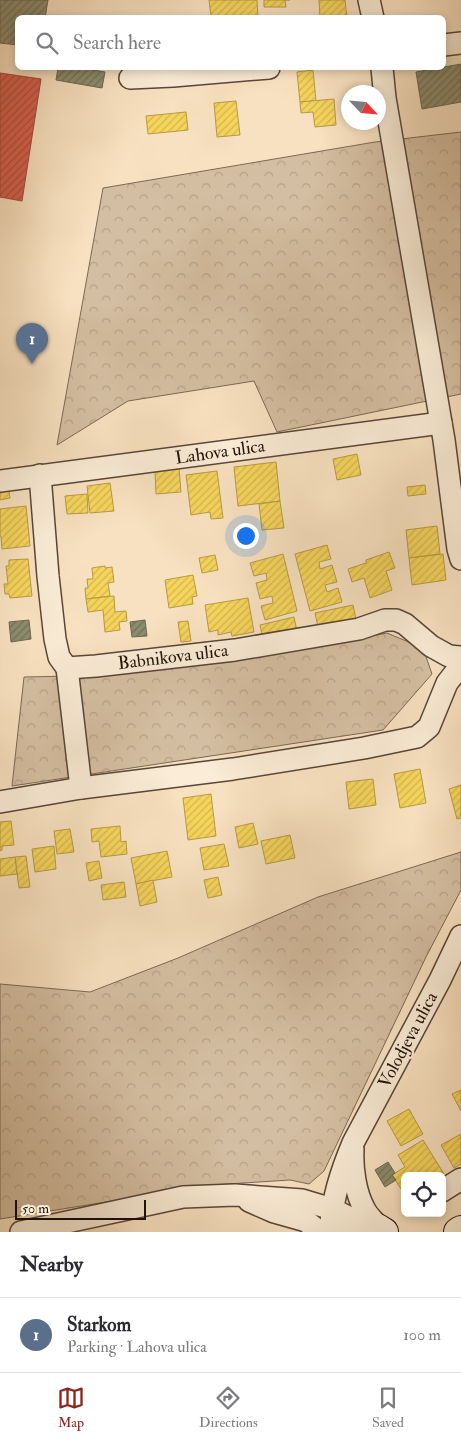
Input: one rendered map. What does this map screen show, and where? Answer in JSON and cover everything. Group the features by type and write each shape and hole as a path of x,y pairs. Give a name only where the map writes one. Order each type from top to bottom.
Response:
{"street":[{"path":"370,0 373,15"},
{"path":"446,45 461,43"},
{"path":"130,78 245,70"},
{"path":"382,70 387,108 444,440 458,549 461,559"},
{"name":"Lahova ulica","path":"0,481 441,423"},
{"path":"40,475 55,640 58,657 67,668 81,788"},
{"name":"Babnikova ulica","path":"67,668 235,650 358,628 385,620 396,620 405,624 431,646 449,656 461,657"},
{"path":"0,802 81,788 233,769 364,748 417,737 429,727 447,683 461,665"},
{"name":"Volodjeva ulica","path":"360,1225 341,1171 353,1144 440,980 461,936"},
{"name":"Volodjeva ulica","path":"353,1144 352,1164 364,1210 360,1225"},
{"path":"446,1188 461,1179"},
{"path":"21,1232 183,1197 235,1194 302,1200 360,1225"},
{"path":"235,1194 274,1212 306,1221 320,1232"},
{"name":"Volodjeva ulica","path":"331,1232 360,1225"}],"green space":[{"path":"461,132 461,394 277,432 254,381 128,401 57,445 103,188 375,142"},
{"path":"387,633 423,648 432,674 383,730 12,786 24,677 74,676 229,662"},
{"path":"461,852 461,890 426,957 324,1171 309,1184 290,1180 212,1185 0,1219 0,984 90,992 178,958 318,897"}],"building: Homes":[{"path":"209,0 257,0 258,15 211,15"},
{"path":"264,0 285,0 286,7 264,7"},
{"path":"319,0 345,0 347,15 320,15"},
{"path":"313,70 316,101 300,102 297,72"},
{"path":"334,99 336,125 315,127 313,112 301,113 300,102"},
{"path":"236,101 240,135 217,137 214,103"},
{"path":"186,112 188,130 148,134 146,116"},
{"path":"357,454 361,475 337,480 333,459"},
{"path":"276,462 280,501 238,506 234,467"},
{"path":"179,468 181,492 156,494 155,470"},
{"path":"217,471 223,518 211,519 210,512 191,515 186,475"},
{"path":"110,483 114,511 90,513 87,486"},
{"path":"8,485 10,498 0,500 0,486"},
{"path":"425,485 426,494 408,496 407,487"},
{"path":"87,494 88,513 67,514 65,496"},
{"path":"280,501 284,528 262,530 259,504"},
{"path":"26,506 30,546 2,549 0,509"},
{"path":"437,526 440,554 409,558 406,530"},
{"path":"327,545 331,559 319,562 320,569 332,565 337,582 325,585 327,592 338,588 342,602 310,611 295,554"},
{"path":"389,552 395,568 386,571 392,590 370,598 364,578 352,582 348,569"},
{"path":"283,554 297,611 265,620 261,606 273,603 272,596 260,599 256,583 267,580 266,573 254,576 250,563"},
{"path":"443,554 446,580 412,585 409,558"},
{"path":"215,555 218,570 202,573 199,558"},
{"path":"28,559 32,596 10,598 9,594 5,594 4,584 8,584 6,566 9,566 9,560"},
{"path":"105,566 105,568 112,567 114,582 108,583 110,596 86,599 85,588 88,588 87,579 93,579 92,568"},
{"path":"193,575 197,596 192,597 193,604 169,608 165,580"},
{"path":"114,596 115,612 126,611 127,621 119,622 120,630 105,632 103,610 88,612 86,599"},
{"path":"248,598 254,632 232,636 231,632 218,635 218,630 209,632 205,605"},
{"path":"353,605 356,619 318,627 315,613"},
{"path":"294,617 297,631 263,639 260,625"},
{"path":"188,621 191,641 181,642 178,622"},
{"path":"420,769 426,803 400,808 394,774"},
{"path":"373,779 376,805 349,809 346,782"},
{"path":"461,785 461,818 457,819 449,789"},
{"path":"211,794 216,836 188,840 183,798"},
{"path":"11,821 14,845 2,846 0,851 0,822"},
{"path":"253,823 258,844 239,848 235,827"},
{"path":"120,826 121,842 126,841 127,854 101,857 99,841 92,842 91,829"},
{"path":"70,829 74,852 57,854 54,831"},
{"path":"290,835 295,858 266,864 261,841"},
{"path":"224,844 229,866 204,870 200,848"},
{"path":"54,846 56,869 35,872 32,849"},
{"path":"167,851 172,877 136,884 131,858"},
{"path":"26,856 30,887 19,888 15,857"},
{"path":"15,857 17,874 0,876 0,859"},
{"path":"99,861 102,878 89,881 86,863"},
{"path":"218,877 222,895 208,898 204,880"},
{"path":"153,880 157,902 140,906 136,884"},
{"path":"124,882 126,897 103,900 101,885"},
{"path":"461,1090 461,1111 452,1094"},
{"path":"409,1109 423,1134 401,1146 387,1121"},
{"path":"461,1134 461,1164 454,1168 441,1145"},
{"path":"423,1140 443,1172 401,1172 401,1189 392,1175 405,1167 398,1155"}],"building: Shops":[{"path":"0,73 41,79 22,201 0,197"}],"building: Industry":[{"path":"0,0 48,0 46,15 15,15 15,45 0,43"},
{"path":"461,64 461,102 422,109 416,72 446,70 446,67"},
{"path":"58,70 105,72 102,88 56,80"},
{"path":"29,620 31,639 11,642 9,622"},
{"path":"145,620 147,636 132,637 130,622"},
{"path":"388,1162 395,1173 392,1175 396,1180 385,1187 375,1170"}],"place":[{"name":"Starkom","path":"32,364"}]}
